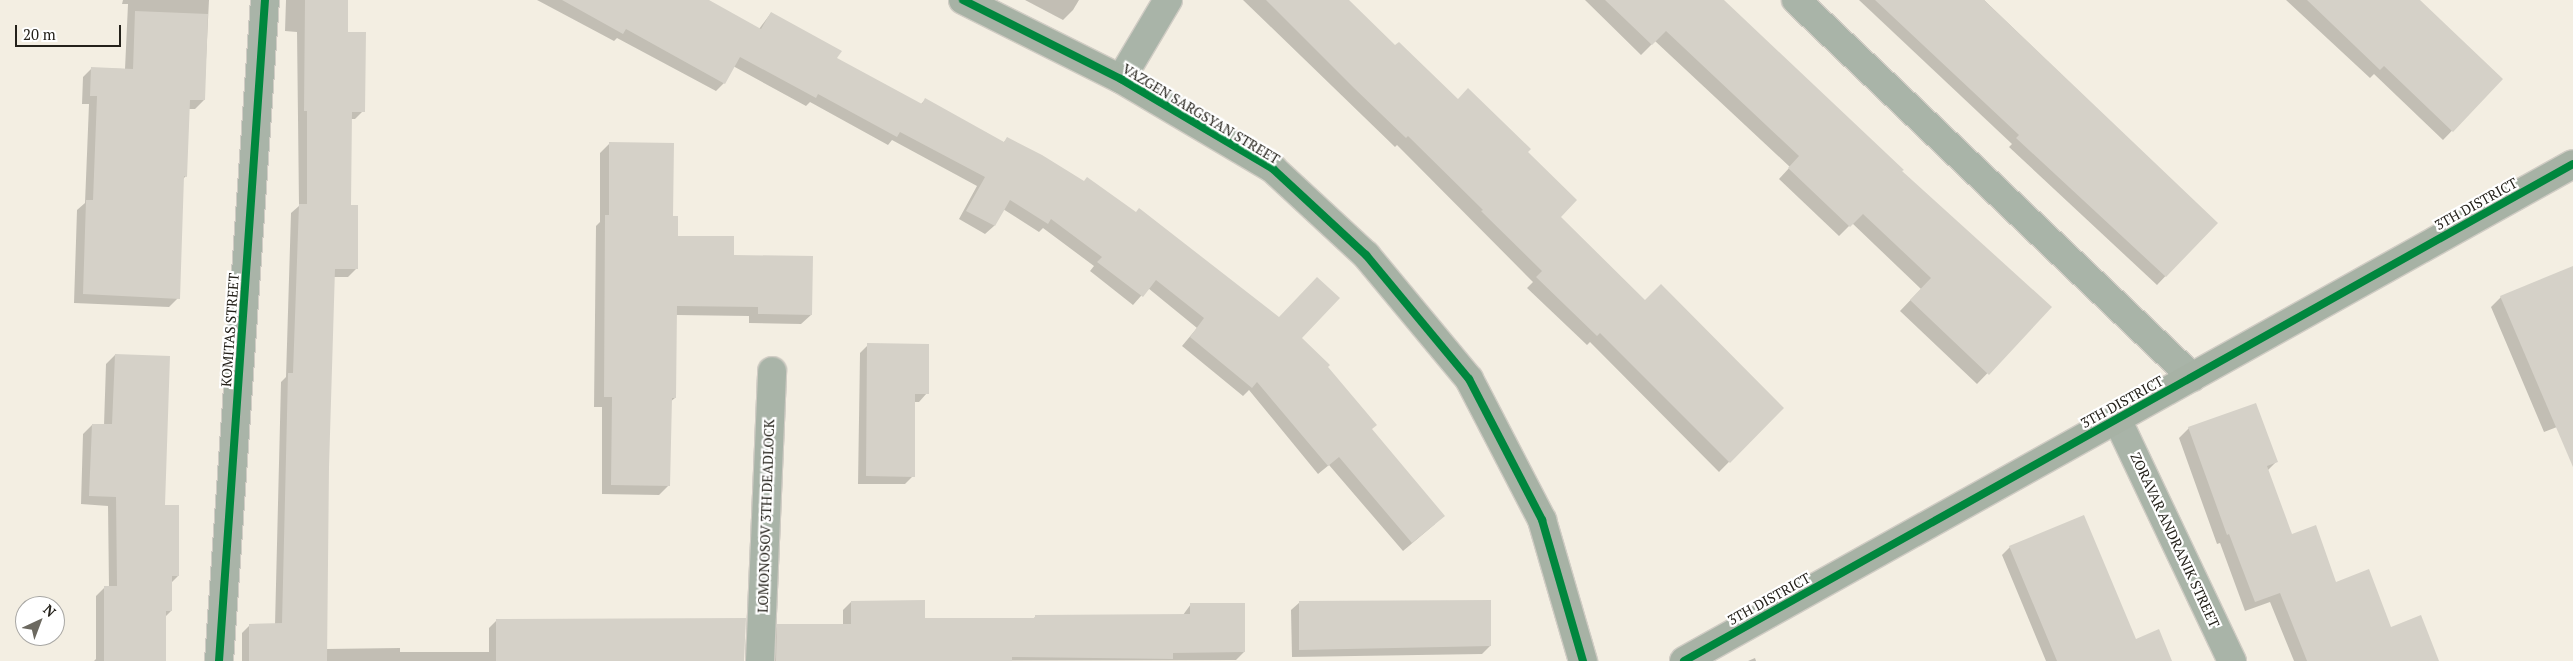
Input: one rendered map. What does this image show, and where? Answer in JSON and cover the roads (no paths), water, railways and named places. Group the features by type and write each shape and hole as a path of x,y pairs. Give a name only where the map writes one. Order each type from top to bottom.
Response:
{"street":[{"name":"KOMITAS STREET","path":"219,661 265,0"},
{"name":"VAZGEN SARGSYAN STREET","path":"963,0 1121,79 1273,169 1366,256 1469,379 1542,520 1583,661"},
{"path":"1121,79 1168,0"},
{"path":"1796,0 2192,377"},
{"name":"3TH DISTRICT","path":"1684,661 2573,164"},
{"name":"LOMONOSOV 3TH DEADLOCK","path":"760,661 772,371"},
{"name":"ZORAVAR ANDRANIK STREET","path":"2117,419 2232,661"}]}
